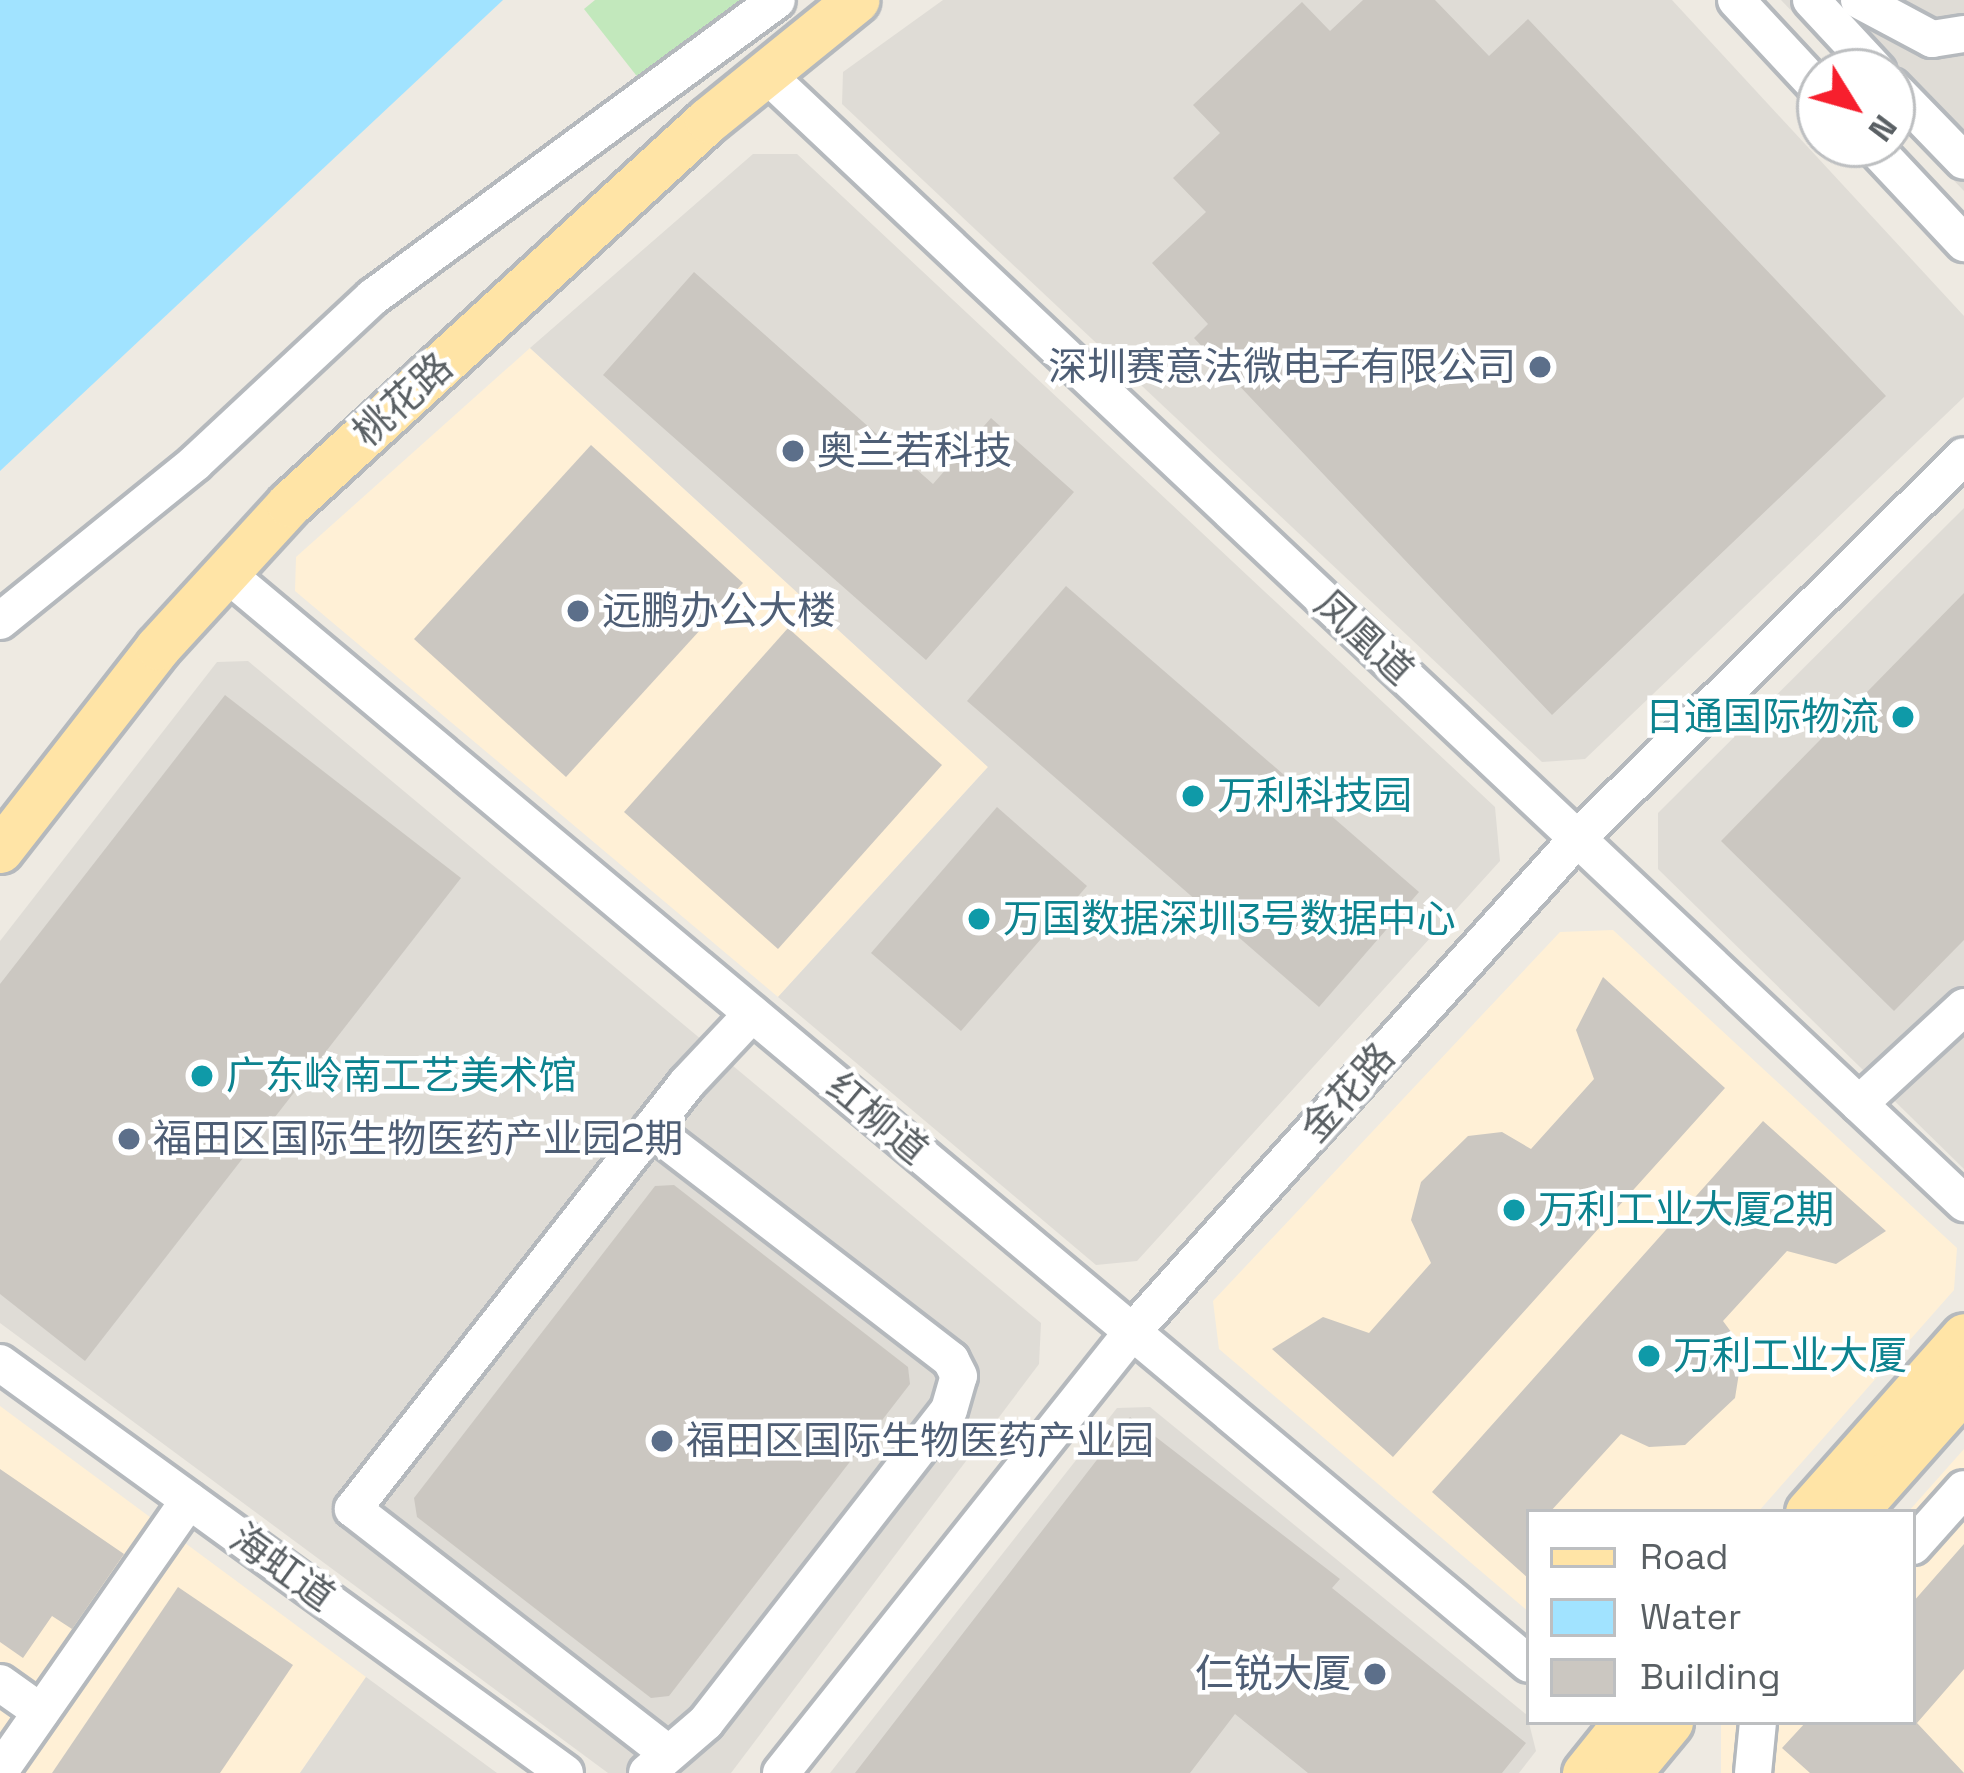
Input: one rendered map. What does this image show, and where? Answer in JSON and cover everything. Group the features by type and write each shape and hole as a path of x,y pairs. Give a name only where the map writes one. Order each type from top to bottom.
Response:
{"main road":[{"name":"桃花路","path":"0,850 226,573 289,504 765,73 856,0"},
{"path":"1811,1509 1964,1336"},
{"path":"1857,1509 1964,1388"},
{"path":"1585,1773 1665,1725"}],"street":[{"path":"0,621 196,462 373,297 778,0"},
{"path":"1811,0 1856,48"},
{"path":"1859,0 1932,39 1964,34"},
{"path":"1744,3 1796,63"},
{"name":"凤凰道","path":"765,73 1964,1203"},
{"path":"1916,112 1964,161"},
{"path":"1894,168 1964,243"},
{"name":"金花路","path":"781,1773 1132,1332 1577,839 1964,456"},
{"name":"红柳道","path":"226,573 1526,1661"},
{"path":"1859,1104 1964,1007"},
{"path":"651,1129 951,1360 959,1376 949,1410 720,1703 656,1762 352,1509 651,1129 752,1014"},
{"name":"海虹道","path":"0,1363 189,1500 520,1760 565,1773"},
{"path":"1916,1543 1964,1489"},
{"path":"0,1771 189,1500"},
{"path":"0,1683 41,1712"},
{"path":"1754,1773 1758,1725"}],"shaded area":[{"path":"943,0 1672,0 1796,134 1796,168 1827,168 1964,316 1964,397 1585,759 1542,762 842,104 843,72"},
{"path":"1781,0 1964,0 1964,191 1916,141 1916,48 1827,48"},
{"path":"753,154 797,154 1495,807 1500,861 1137,1261 1096,1265 778,997 988,767 530,348"},
{"path":"530,348 988,767 778,997 295,591 296,557"},
{"path":"1964,508 1964,1169 1658,869 1658,813"},
{"name":"福田区国际生物医药产业园","path":"248,661 1041,1323 1039,1364 731,1773 608,1773 0,1323 0,941 217,662"},
{"path":"1613,930 1957,1248 1954,1290 1761,1509 1526,1509 1526,1609 1219,1349 1213,1301 1560,932"},
{"path":"0,1406 366,1677 300,1773 0,1773"},
{"path":"1150,1407 1526,1714 1536,1751 1519,1773 830,1773 1117,1408"},
{"path":"1964,1449 1964,1773 1721,1773 1721,1725 1916,1725 1916,1509 1911,1509"},
{"path":"366,1677 497,1773 300,1773"}],"green space":[{"path":"595,0 756,0 643,84 584,9"}],"water":[{"path":"0,0 503,0 0,471"}],"building":[{"name":"深圳赛意法微电子有限公司","path":"1363,0 1435,0 1489,56 1528,19 1886,396 1552,715 1194,338 1208,324 1152,263 1206,212 1173,178 1220,133 1193,105 1302,2 1330,31"},
{"name":"奥兰若科技","path":"694,272 933,484 991,418 1074,492 926,660 603,375"},
{"name":"远鹏办公大楼","path":"591,445 743,583 566,777 414,639"},
{"name":"万利科技园","path":"1066,586 1419,892 1319,1007 967,701"},
{"name":"日通国际物流","path":"1964,593 1964,940 1894,1011 1721,841"},
{"path":"788,628 942,765 778,949 624,812"},
{"name":"福田区国际生物医药产业园2期","path":"225,695 461,878 85,1361 0,1294 0,984"},
{"name":"万国数据深圳3号数据中心","path":"997,807 1087,886 961,1031 871,953"},
{"name":"万利工业大厦2期","path":"1603,977 1725,1088 1393,1457 1272,1349 1323,1317 1369,1333 1431,1263 1411,1220 1421,1182 1468,1136 1502,1132 1531,1149 1594,1079 1576,1030"},
{"name":"万利工业大厦","path":"1763,1121 1886,1231 1836,1264 1787,1251 1723,1321 1743,1348 1735,1398 1685,1445 1649,1447 1621,1434 1553,1509 1526,1509 1526,1576 1432,1492"},
{"name":"福田区国际生物医药产业园","path":"674,1185 908,1367 910,1384 669,1696 651,1698 417,1517 414,1498 655,1186"},
{"path":"1130,1417 1340,1579 1332,1588 1526,1743 1502,1773 1308,1773 1235,1714 1190,1773 855,1773"},
{"path":"0,1469 124,1554 72,1629 52,1616 23,1658 0,1642"},
{"path":"1964,1544 1964,1669 1917,1723 1964,1773 1810,1773 1782,1748 1803,1725 1916,1725 1916,1599"},
{"path":"178,1587 293,1665 220,1773 52,1773"}],"place":[{"name":"深圳赛意法微电子有限公司","path":"1540,367"},
{"name":"奥兰若科技","path":"793,451"},
{"name":"远鹏办公大楼","path":"578,611"},
{"name":"日通国际物流","path":"1903,717"},
{"name":"万利科技园","path":"1193,796"},
{"name":"万国数据深圳3号数据中心","path":"979,919"},
{"name":"广东岭南工艺美术馆","path":"202,1076"},
{"name":"福田区国际生物医药产业园2期","path":"129,1139"},
{"name":"万利工业大厦2期","path":"1514,1210"},
{"name":"万利工业大厦","path":"1649,1356"},
{"name":"福田区国际生物医药产业园","path":"662,1441"},
{"name":"仁锐大厦","path":"1375,1674"}]}
